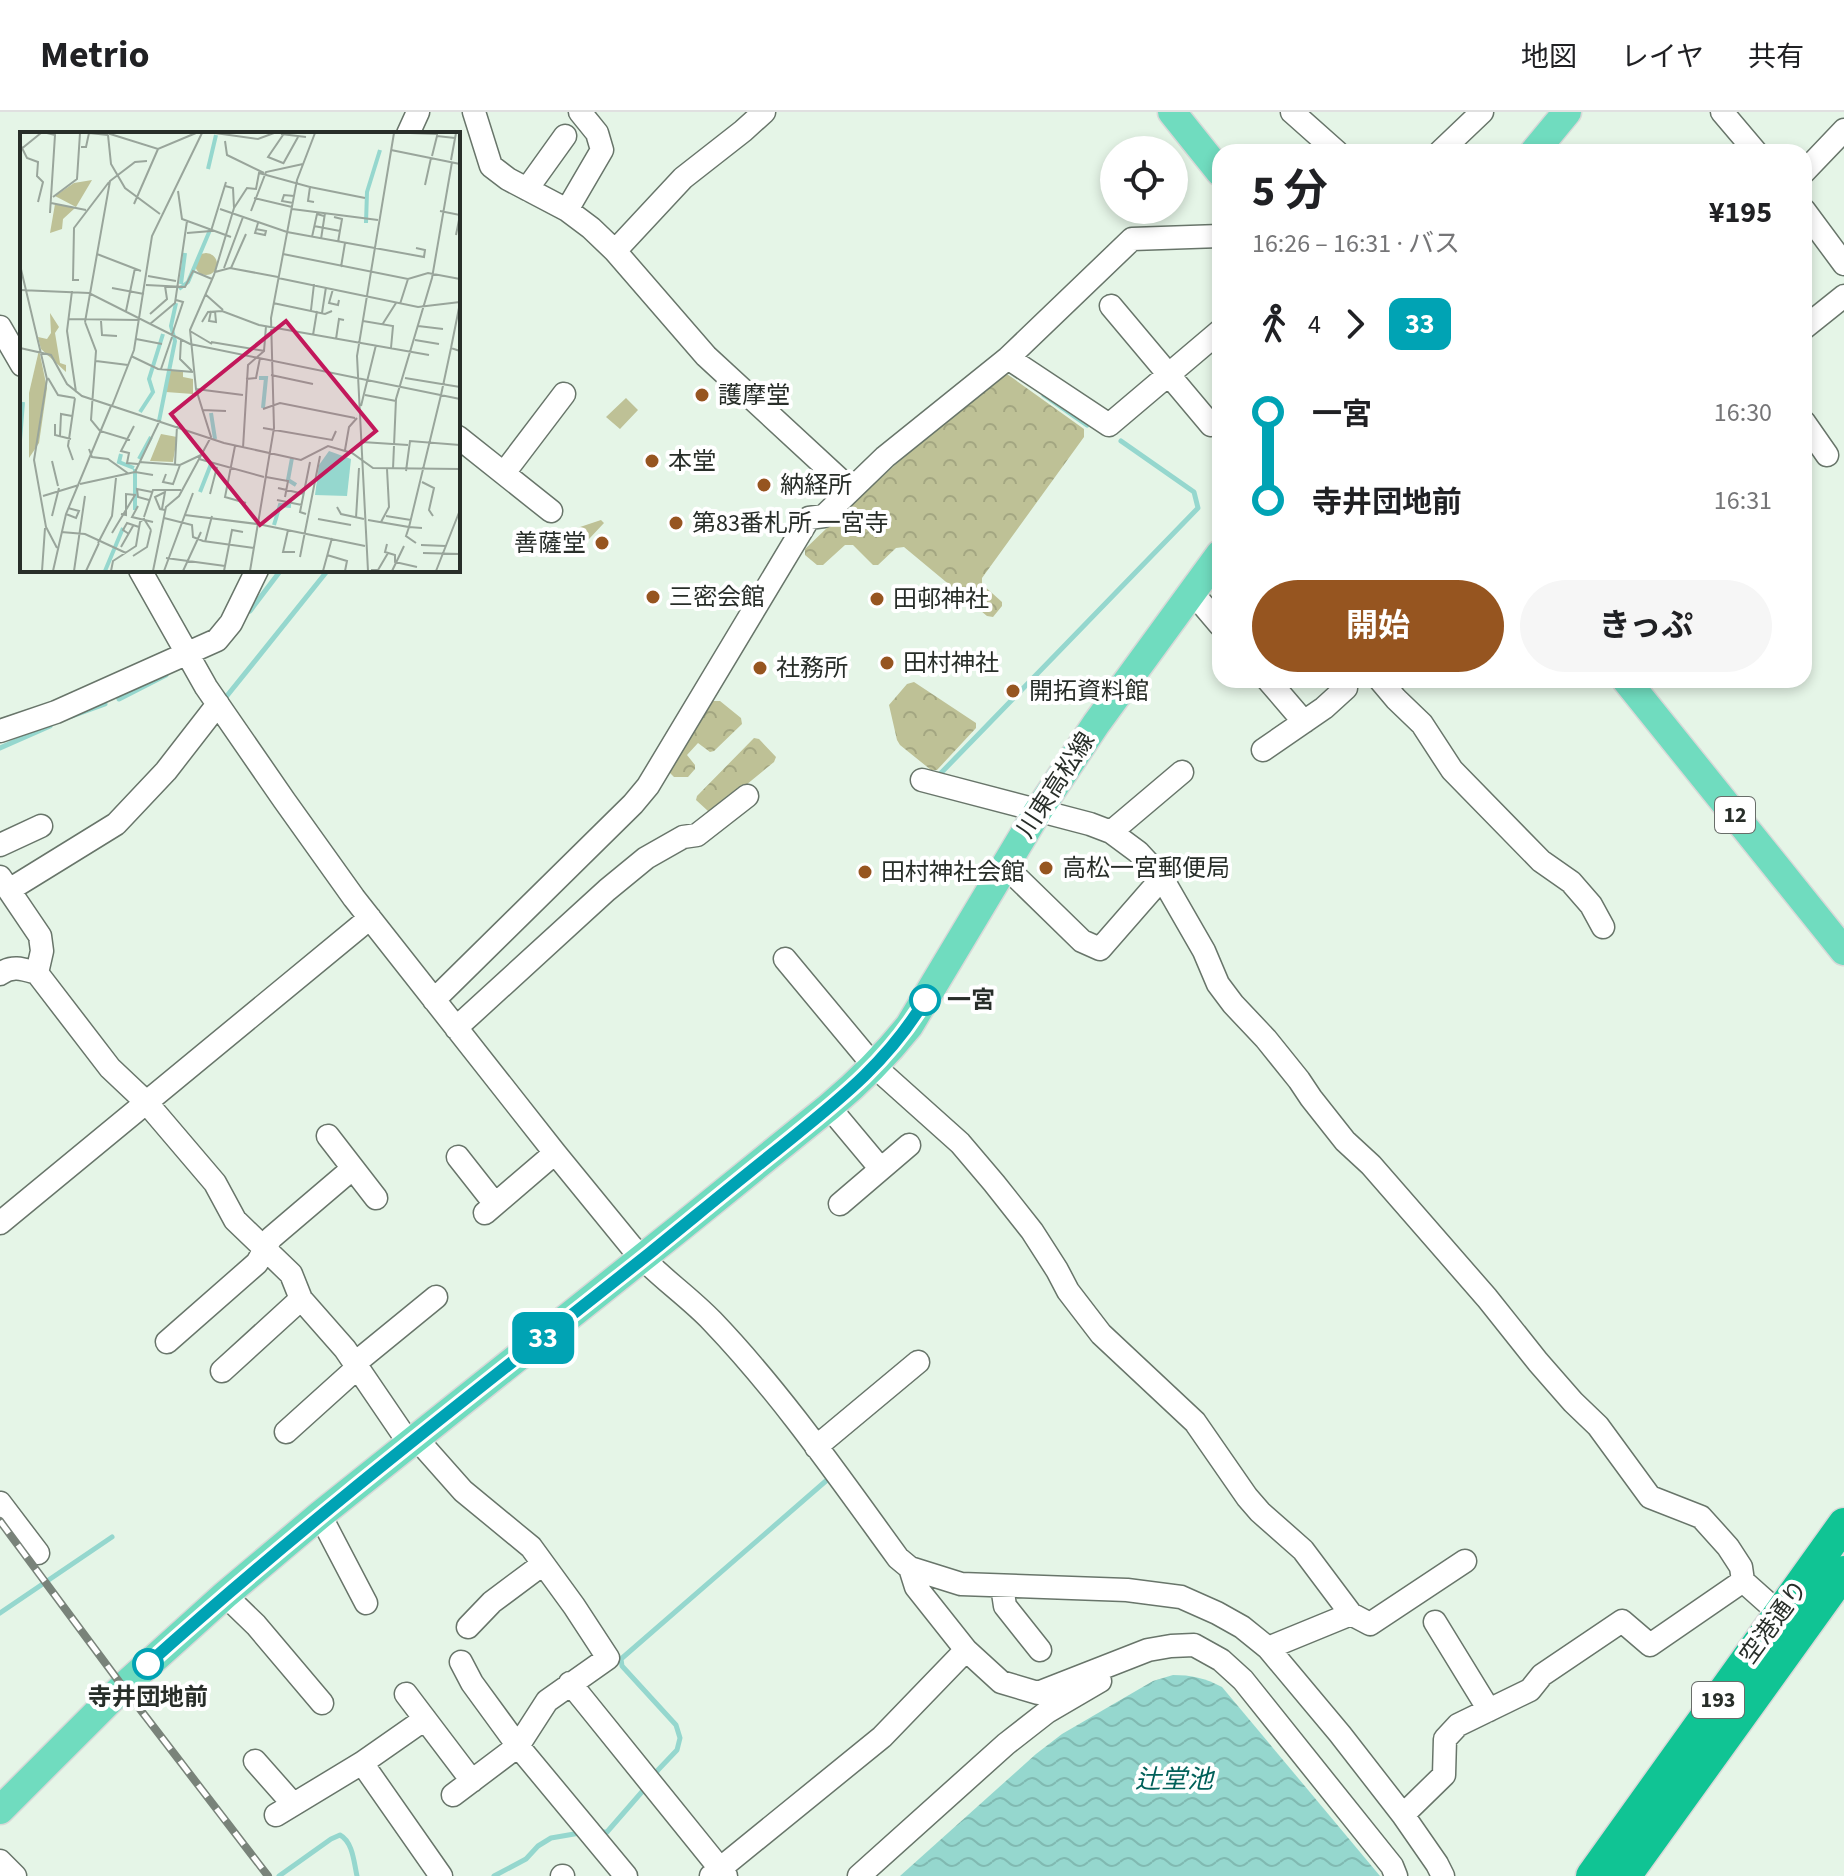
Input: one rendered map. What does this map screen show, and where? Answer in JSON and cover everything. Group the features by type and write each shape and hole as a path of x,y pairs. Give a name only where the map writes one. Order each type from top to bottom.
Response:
{"highway":[{"name":"空港通り","path":"1592,1876 1844,1524"},
{"name":"空港通り","path":"1627,1875 1844,1572"}],"main road":[{"path":"1172,112 1212,162"},
{"path":"1541,144 1567,112"},
{"name":"川東高松線","path":"0,1810 135,1676 225,1595 412,1440 829,1107 889,1051 909,1026 1038,811 1096,724 1212,565"},
{"name":"12","path":"1632,688 1844,951"}],"street":[{"path":"409,132 418,112"},
{"path":"474,112 491,166 508,179 567,210 591,228 615,251 706,356 850,489"},
{"path":"567,210 602,150 597,133 580,112"},
{"path":"615,251 683,178 764,112"},
{"path":"1292,112 1328,144"},
{"path":"1448,144 1482,112"},
{"path":"1722,112 1749,144"},
{"path":"1812,164 1844,130"},
{"path":"527,189 565,136"},
{"path":"1812,221 1844,264"},
{"path":"434,1000 648,786 809,518 824,516 885,457 1008,358 1132,239 1212,236"},
{"path":"1812,322 1844,296"},
{"path":"1111,306 1211,425"},
{"path":"0,327 20,362"},
{"path":"1008,358 1109,425 1212,338"},
{"path":"504,473 564,394"},
{"path":"1812,433 1827,455"},
{"path":"460,439 551,511"},
{"path":"141,572 206,687 370,918 642,1259 711,1320 768,1386 898,1558 910,1568 961,1584 1127,1590 1181,1597 1242,1627 1268,1648 1340,1734 1403,1815 1443,1876"},
{"path":"0,731 56,712 217,640 231,623 256,572"},
{"path":"1192,592 1212,616"},
{"path":"1280,688 1304,722"},
{"path":"1263,750 1346,688"},
{"path":"1387,688 1422,724 1452,770 1541,861 1571,882 1591,905 1603,927"},
{"path":"37,973 42,951 40,936 4,884 116,824 166,771 218,704"},
{"path":"1111,832 1182,772"},
{"path":"922,780 1090,824 1111,832 1138,852 1162,878 1204,951 1218,984 1266,1039 1345,1141 1371,1165 1487,1298 1538,1362 1598,1426 1650,1497 1701,1517 1728,1547 1741,1567 1743,1581 1780,1614"},
{"path":"456,1028 646,858 683,837 697,835 747,796"},
{"path":"0,845 41,826"},
{"path":"1005,866 1082,941 1100,949 1162,878"},
{"path":"0,1223 370,918"},
{"path":"785,959 874,1066 960,1143 1032,1231 1068,1291 1101,1334 1195,1422 1247,1497 1303,1550 1351,1614 1370,1624 1465,1561"},
{"path":"0,974 16,968 37,973 110,1068 146,1102 215,1183 235,1220 291,1274 301,1299 345,1349 412,1440 463,1491 531,1547 608,1658 547,1701 518,1746 453,1795"},
{"path":"829,1107 880,1168"},
{"path":"328,1136 376,1198"},
{"path":"840,1204 909,1145"},
{"path":"458,1157 490,1208 555,1153"},
{"path":"167,1342 257,1263 271,1238 352,1169"},
{"path":"286,1432 436,1297"},
{"path":"222,1371 301,1299"},
{"path":"816,1447 918,1362"},
{"path":"0,1503 38,1553"},
{"path":"320,1515 366,1603"},
{"path":"468,1627 492,1602 543,1564"},
{"path":"910,1568 916,1587 966,1650 1001,1682 1038,1693 1148,1650 1194,1645 1221,1660 1243,1680 1392,1866 1396,1876"},
{"path":"1403,1815 1444,1775 1445,1739 1458,1725 1530,1690 1542,1675 1622,1621 1650,1645 1743,1581"},
{"path":"1002,1586 1005,1606 1040,1650"},
{"path":"225,1595 256,1625 322,1703"},
{"path":"1268,1648 1351,1614"},
{"path":"1435,1622 1489,1710"},
{"path":"570,1683 719,1874 882,1737 966,1650"},
{"path":"461,1662 472,1683 518,1746 626,1876"},
{"path":"859,1876 1006,1744 1047,1712 1104,1679 1112,1666"},
{"path":"406,1694 472,1781"},
{"path":"255,1761 284,1810 362,1763 425,1719"},
{"path":"362,1763 441,1876"},
{"path":"0,1861 15,1876"}],"green space":[{"path":"1007,374 1084,429 1084,437 982,578 982,584 1002,602 993,617 987,616 904,547 896,548 878,565 873,565 853,545 845,545 823,565 817,565 805,555 805,549 901,459 976,395"},
{"path":"626,398 638,410 620,429 606,417"},
{"path":"601,520 604,523 573,556 562,546 580,527"},
{"path":"914,682 976,723 976,728 937,770 931,770 897,740 889,705 907,684"},
{"path":"713,701 720,701 741,718 742,724 714,751 710,752 698,743 687,755 695,769 688,777 674,777 670,768"},
{"path":"754,738 759,739 776,757 774,762 713,812 708,811 696,800 697,796"}],"water":[{"name":"辻堂池","path":"1173,1675 1198,1678 1222,1687 1380,1876 900,1876 1062,1734 1153,1681"}],"waterway":[{"path":"1044,395 1087,425"},
{"path":"940,774 1198,508 1194,492 1121,441"},
{"path":"250,611 279,572"},
{"path":"226,697 326,572"},
{"path":"119,699 166,675"},
{"path":"72,716 105,704"},
{"path":"0,748 50,726"},
{"path":"653,1778 677,1750 680,1738 676,1725 622,1666 621,1659 827,1480"},
{"path":"0,1613 112,1537"},
{"path":"598,1832 607,1832 647,1786"},
{"path":"494,1876 526,1859 551,1838 580,1833"},
{"path":"279,1876 340,1835 350,1848 357,1876"}],"railway":[{"path":"0,1521 268,1876"}],"bus line":[{"name":"33","path":"148,1664 320,1515 852,1088 889,1051 925,1000"}],"place":[{"name":"護摩堂","path":"702,395"},
{"name":"本堂","path":"652,461"},
{"name":"納経所","path":"764,485"},
{"name":"第83番札所 一宮寺","path":"676,523"},
{"name":"善薩堂","path":"602,543"},
{"name":"三密会館","path":"653,597"},
{"name":"田邨神社","path":"877,599"},
{"name":"田村神社","path":"887,663"},
{"name":"社務所","path":"760,668"},
{"name":"開拓資料館","path":"1013,691"},
{"name":"高松一宮郵便局","path":"1046,868"},
{"name":"田村神社会館","path":"865,872"},
{"name":"一宮","path":"925,1000"},
{"name":"寺井団地前","path":"148,1664"}]}
